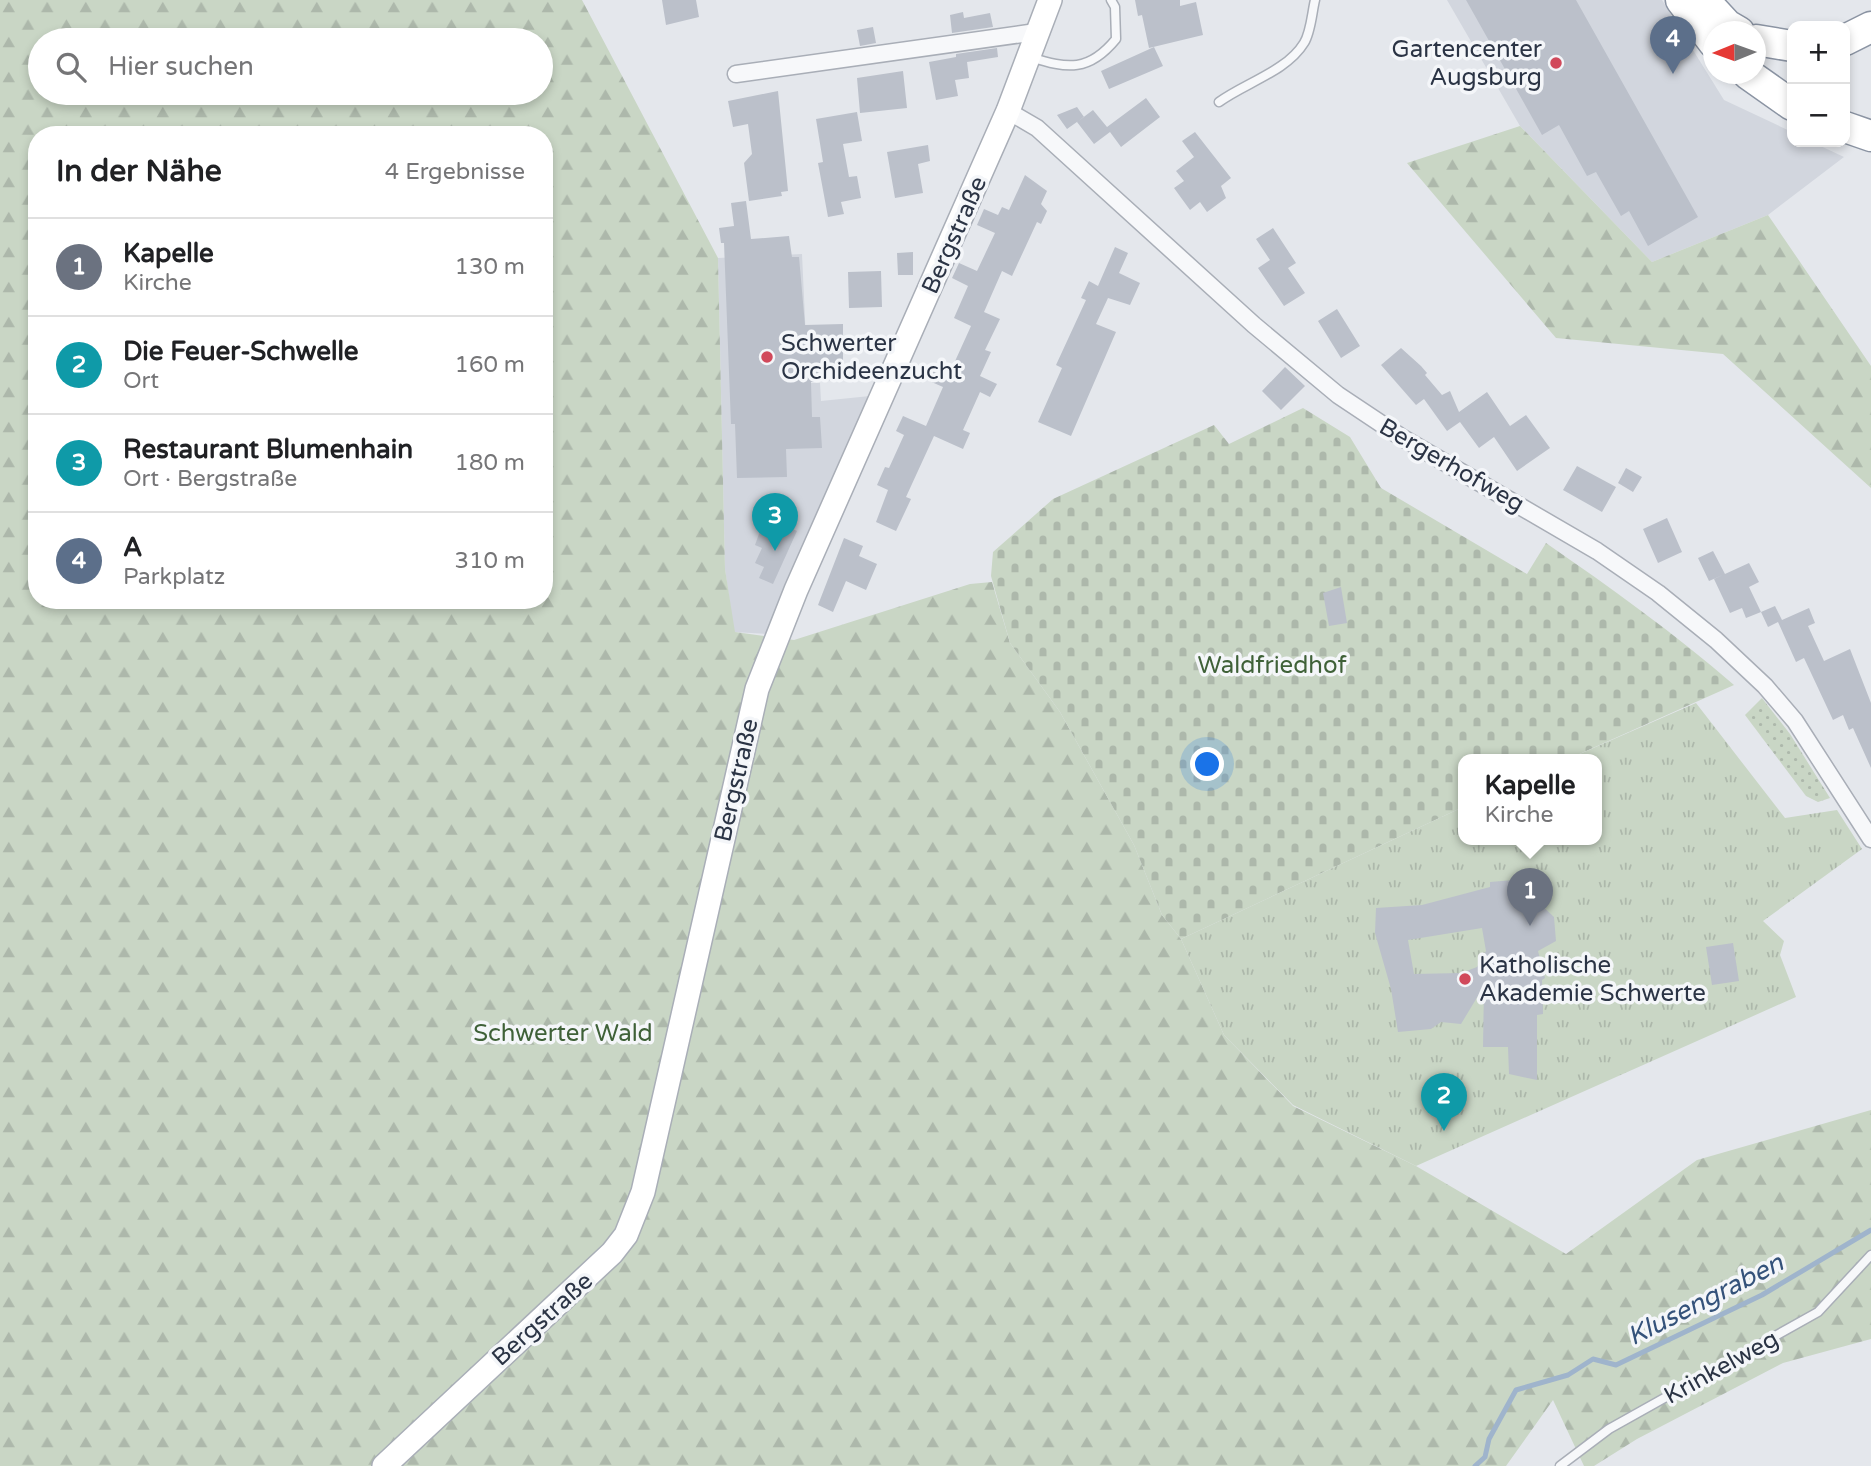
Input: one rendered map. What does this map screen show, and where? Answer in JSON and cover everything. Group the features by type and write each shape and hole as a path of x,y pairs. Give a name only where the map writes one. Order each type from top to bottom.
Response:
{"highway":[{"path":"1681,0 1703,30"},
{"path":"1704,0 1723,21"},
{"path":"1850,38 1871,27"},
{"path":"1766,42 1787,45"},
{"path":"1763,84 1787,101"},
{"path":"1850,129 1871,135"}],"main road":[{"name":"Bergstraße","path":"384,1466 587,1278 626,1234 646,1180 757,689 796,590 1008,111 1050,0"}],"street":[{"path":"736,74 1029,33 1034,46"},
{"name":"Bergerhofweg","path":"1008,111 1037,128 1254,324 1338,395 1401,436 1586,544 1658,593 1716,640 1765,686 1796,721 1871,839"}],"lane":[{"path":"1034,46 1061,67 1100,59 1116,39 1115,8 1111,0"},
{"path":"1219,102 1243,85 1278,67 1304,42 1315,0"},
{"name":"Krinkelweg","path":"1560,1466 1609,1429 1818,1312 1871,1255"}],"shaded area":[{"path":"1447,0 1662,0 1703,66 1703,84 1714,84 1724,100 1787,130 1787,147 1823,147 1844,157 1768,215 1652,262 1520,126"},
{"path":"802,254 808,383 820,383 821,401 870,396 768,634 734,632 725,569 718,258"}],"green space":[{"name":"Schwerter Wald","path":"0,0 582,0 718,258 725,569 735,632 794,640 970,584 992,582 1010,643 1060,712 1134,845 1162,915 1181,939 1224,1035 1293,1106 1416,1166 1566,1254 1697,1160 1871,1110 1871,1339 1783,1363 1637,1439 1594,1466 1584,1466 1553,1400 1506,1466 0,1466"},
{"path":"1520,126 1652,262 1768,215 1871,366 1871,488 1723,354 1556,338 1407,163"},
{"name":"Waldfriedhof","path":"1303,408 1350,437 1381,488 1527,574 1546,543 1642,611 1734,685 1579,754 1458,754 1458,809 1181,939 1162,915 1134,845 1060,712 1010,643 991,576 993,552 1053,499 1214,425 1229,444"},
{"path":"1762,698 1790,734 1830,798 1818,802 1806,796 1745,715"},
{"path":"1696,703 1785,818 1837,810 1862,849 1763,921 1784,941 1780,955 1796,997 1416,1166 1293,1105 1224,1035 1181,939 1458,809 1458,845 1602,845 1602,754 1580,754"}],"building":[{"path":"662,0 696,0 699,17 666,25"},
{"path":"1135,0 1180,0 1180,6 1196,2 1203,35 1149,48 1142,15 1138,16"},
{"name":"Gartencenter Augsburg","path":"1466,0 1576,0 1698,217 1648,246 1629,211 1621,216 1596,172 1587,176 1559,125 1542,135"},
{"path":"963,12 964,18 990,13 993,27 952,33 950,15"},
{"path":"873,27 876,43 860,46 857,30"},
{"path":"1154,47 1163,66 1109,89 1101,71"},
{"path":"997,48 998,57 967,62 969,78 955,80 958,96 936,100 929,62 956,57 956,54"},
{"path":"903,71 907,108 860,113 857,78"},
{"path":"778,91 788,191 781,192 782,196 749,201 744,163 752,154 748,124 733,127 728,101"},
{"path":"1146,98 1160,117 1121,147 1110,132 1094,144 1077,122 1093,110 1107,127"},
{"path":"1077,107 1084,117 1067,129 1057,115"},
{"path":"857,112 862,141 843,144 849,177 857,176 861,198 841,202 844,214 828,217 818,163 823,162 816,119"},
{"path":"1195,132 1231,178 1221,186 1226,198 1207,212 1200,202 1190,210 1174,188 1184,181 1176,171 1194,157 1182,141"},
{"path":"928,145 930,161 918,164 923,193 895,198 887,152"},
{"path":"1025,175 1047,191 1041,204 1047,211 1041,224 1037,222 1012,276 1002,271 984,312 1000,319 985,350 991,352 980,376 997,384 990,397 980,392 963,430 970,433 963,449 934,436 906,497 911,499 896,531 876,522 888,490 877,485 885,467 889,468 904,435 896,431 903,416 926,426 943,387 927,380 934,364 951,370 971,326 954,318 968,286 952,278 959,263 977,271 995,233 977,225 984,209 998,215 1002,207 1009,210"},
{"name":"Schwerter Orchideenzucht","path":"746,201 751,239 789,236 792,257 799,257 805,325 843,324 843,379 811,382 812,417 820,417 822,448 786,449 787,477 737,478 735,424 731,424 724,243 721,243 719,228 734,226 731,203"},
{"path":"1273,228 1296,263 1288,268 1305,293 1284,306 1258,268 1270,260 1256,239"},
{"path":"1115,247 1128,253 1119,273 1140,283 1130,305 1108,298 1096,324 1116,332 1071,436 1038,422 1062,368 1056,365 1086,300 1081,298 1089,281 1098,286"},
{"path":"913,252 913,275 898,275 897,253"},
{"path":"881,271 882,307 849,308 848,272"},
{"path":"1337,309 1360,346 1341,358 1318,321"},
{"path":"1401,348 1421,366 1442,395 1450,391 1459,412 1487,392 1510,426 1526,415 1550,448 1517,471 1494,437 1479,448 1460,422 1447,431 1424,399 1416,405 1381,365"},
{"path":"1285,367 1305,386 1281,410 1262,391"},
{"path":"1577,466 1616,487 1602,512 1563,490"},
{"path":"1626,468 1642,477 1633,492 1618,483"},
{"path":"1667,518 1682,552 1658,563 1643,529"},
{"path":"772,520 797,531 773,584 759,578 764,567 755,563 762,548 755,545 760,531 766,533"},
{"path":"844,538 863,546 859,556 877,564 866,590 846,581 833,612 818,605"},
{"path":"1713,551 1725,574 1709,581 1698,558"},
{"path":"1749,563 1759,582 1749,587 1761,612 1746,618 1742,608 1730,613 1714,579"},
{"path":"1341,587 1347,623 1329,626 1323,593"},
{"path":"1775,606 1782,620 1809,608 1815,623 1808,626 1824,661 1850,649 1871,703 1871,768 1853,728 1849,730 1843,715 1833,720 1804,658 1796,662 1778,622 1768,627 1761,612"},
{"name":"Katholische Akademie Schwerte","path":"1526,879 1528,906 1538,902 1554,917 1556,941 1538,951 1545,978 1542,980 1543,1014 1537,1015 1537,1080 1509,1074 1508,1047 1483,1047 1484,986 1461,1024 1441,1022 1431,1029 1398,1032 1391,989 1375,933 1376,908 1422,905 1490,887 1490,882","holes":["1482,928 1486,951 1477,967 1461,973 1414,974 1408,940"]},
{"path":"1733,943 1739,981 1712,985 1706,947"}],"waterway":[{"name":"Klusengraben","path":"1475,1466 1485,1457 1489,1439 1516,1390 1568,1375 1593,1359 1616,1365 1762,1295 1871,1230"}],"place":[{"name":"Gartencenter Augsburg","path":"1556,63"},
{"name":"A","path":"1673,74"},
{"name":"Schwerter Orchideenzucht","path":"767,357"},
{"name":"Restaurant Blumenhain","path":"775,551"},
{"name":"Kapelle","path":"1530,926"},
{"name":"Katholische Akademie Schwerte","path":"1465,979"},
{"name":"Die Feuer-Schwelle","path":"1444,1131"}]}
